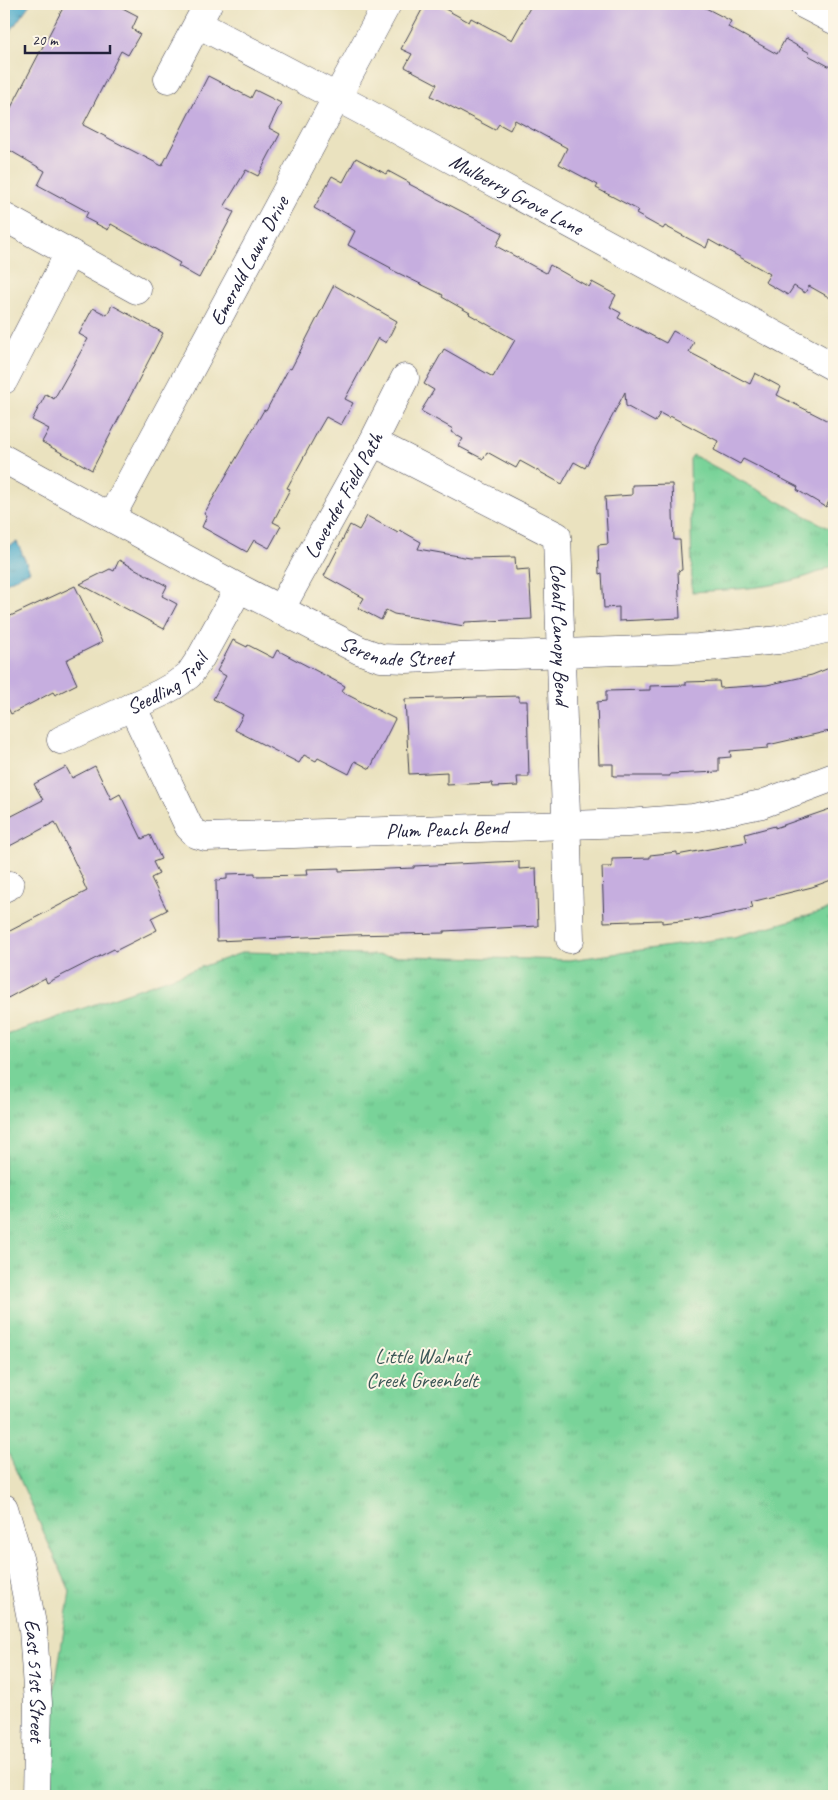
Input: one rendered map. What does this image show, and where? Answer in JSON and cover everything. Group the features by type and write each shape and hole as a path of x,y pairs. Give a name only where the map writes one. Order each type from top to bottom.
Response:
{"street":[{"name":"Emerald Lawn Drive","path":"111,517 387,4"},
{"path":"803,4 834,20"},
{"name":"Mulberry Grove Lane","path":"203,14 337,97 834,367"},
{"path":"168,79 203,14"},
{"path":"4,217 137,290"},
{"path":"4,380 70,253"},
{"name":"Lavender Field Path","path":"280,610 405,378"},
{"name":"Cobalt Canopy Bend","path":"372,442 557,536 570,939"},
{"name":"Serenade Street","path":"4,459 280,610 359,650 381,658 406,659 698,648 768,641 834,627"},
{"name":"Seedling Trail","path":"60,740 175,685 188,675 201,657 239,588"},
{"name":"Plum Peach Bend","path":"132,706 189,827 201,836 628,822 692,818 762,804 834,777"},
{"name":"East 51st Street","path":"4,1508 20,1562 33,1629 38,1703 36,1796"}],"green space":[{"path":"693,455 834,531 834,565 817,573 783,583 692,592 690,459"},
{"name":"Little Walnut Creek Greenbelt","path":"834,908 834,1796 38,1796 70,1591 4,1444 4,1036 244,952 570,960 734,937"}],"water":[{"path":"4,4 30,4 4,40"},
{"path":"4,537 9,546 17,542 30,571 4,584"}],"building":[{"path":"65,4 115,4 138,16 132,29 140,34 128,55 121,51 83,125 162,166 208,76 251,98 255,90 281,103 269,128 280,134 258,176 246,170 224,207 234,212 199,278 178,266 180,263 111,224 108,230 85,218 88,212 38,185 45,171 4,147 4,121"},
{"path":"425,4 436,4 469,22 471,18 512,40 532,4 698,4 731,21 728,27 777,54 785,39 810,53 808,55 834,69 834,300 809,286 805,293 794,286 788,295 765,282 770,274 709,240 706,248 665,226 663,229 636,214 638,210 596,188 598,185 559,164 567,148 515,120 510,130 499,124 495,130 431,96 437,84 405,67 412,54 401,49"},
{"path":"356,158 386,174 388,171 503,233 496,246 546,273 550,265 589,287 592,282 616,295 610,307 621,313 618,318 666,343 673,331 694,342 689,352 750,384 755,373 781,387 777,395 834,424 834,492 826,507 797,490 798,487 743,459 740,464 714,450 718,441 670,416 669,418 660,413 655,422 626,406 625,392 585,468 574,462 562,484 520,461 516,468 487,452 483,459 458,446 463,439 451,432 453,429 421,411 434,390 424,384 444,349 493,377 515,340 469,314 442,297 443,295 390,269 348,245 355,231 314,208 332,176 343,182"},
{"path":"334,285 397,321 386,343 378,338 345,399 353,403 341,425 326,417 319,429 287,488 290,489 273,522 281,526 269,548 254,540 247,552 202,527 207,516 204,514 264,410 266,411 289,368 291,369"},
{"path":"112,305 163,333 92,470 42,442 49,429 32,420 46,394 54,399 88,339 79,334 93,308 107,315"},
{"path":"672,484 674,540 680,540 682,570 678,571 680,618 619,621 619,607 604,608 602,573 599,574 598,545 608,544 605,497 632,495 632,485"},
{"path":"367,516 398,533 400,530 421,542 418,549 470,558 515,557 516,570 529,569 532,619 465,622 464,626 394,614 386,610 381,620 358,608 364,598 324,576 350,525 359,530"},
{"path":"119,560 167,586 162,596 177,604 164,629 80,584 110,569 114,571"},
{"path":"75,586 102,642 66,660 77,684 55,695 53,692 11,714 4,700 4,619"},
{"path":"233,640 247,647 248,645 273,658 277,650 345,686 342,692 395,719 370,769 355,761 349,774 318,758 316,761 304,755 299,763 235,730 243,715 213,699 226,676 217,671"},
{"path":"834,666 834,730 768,745 768,748 730,751 731,757 719,758 719,772 670,774 670,776 613,776 613,764 599,764 597,702 606,701 606,691 650,690 650,686 686,685 686,682 719,681 720,688 767,685 812,675"},
{"path":"519,696 519,701 527,701 529,777 517,777 518,786 493,787 492,783 447,785 447,772 409,774 405,699"},
{"path":"95,766 111,799 120,794 142,839 150,835 161,859 153,862 159,874 151,878 167,910 151,918 157,930 115,951 114,949 47,983 45,978 4,1000 4,934 87,891 55,822 4,849 4,820 43,800 34,784 66,767 72,778"},
{"path":"830,809 834,823 834,879 812,887 751,902 753,908 700,919 662,923 662,920 604,922 602,867 612,867 612,859 650,858 650,855 677,852 677,855 747,842 745,834 775,826 775,828"},
{"path":"519,861 519,869 536,868 538,926 444,931 444,933 217,941 216,880 227,879 227,874 255,873 255,876 308,875 307,869 339,868 339,871"}]}
